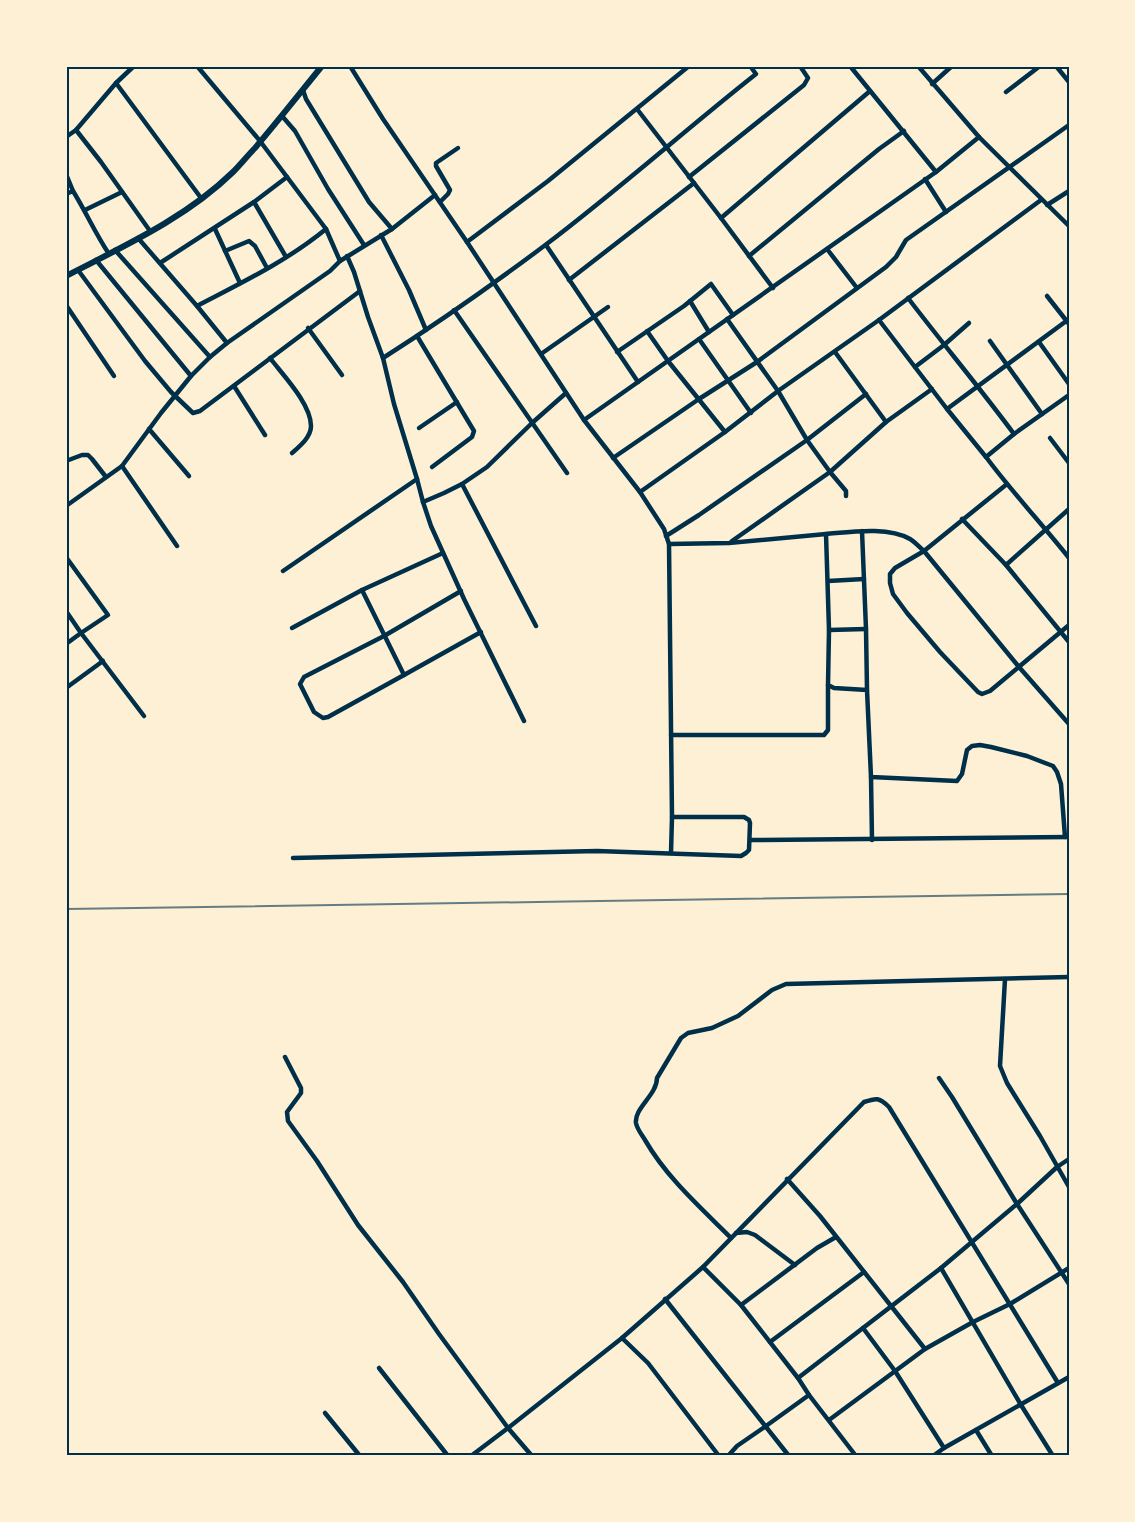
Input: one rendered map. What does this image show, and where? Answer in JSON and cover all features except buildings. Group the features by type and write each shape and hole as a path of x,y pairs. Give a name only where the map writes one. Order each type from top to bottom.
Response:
{"street":[{"path":"66,137 76,130 93,108 134,66"},
{"path":"197,66 260,141 326,229 340,261"},
{"path":"350,66 584,420 640,492 666,536 669,544 671,853"},
{"path":"467,242 548,181 689,66"},
{"path":"383,358 546,244 756,74 750,66"},
{"path":"689,177 804,85 808,78 800,66"},
{"path":"850,66 936,172"},
{"path":"918,66 979,137 1069,226"},
{"path":"932,84 952,66"},
{"path":"1006,92 1040,66"},
{"path":"1056,66 1069,82"},
{"path":"67,274 138,238 192,206 233,172 282,116 320,67"},
{"path":"116,83 201,198"},
{"path":"303,90 306,99 369,202 392,229"},
{"path":"721,218 870,91"},
{"path":"637,110 772,288"},
{"path":"282,116 295,131 328,189 364,245"},
{"path":"613,458 757,362 892,262 906,240 1069,125"},
{"path":"76,130 150,231"},
{"path":"749,256 904,131"},
{"path":"584,420 936,172 979,137"},
{"path":"440,202 450,190 436,163 458,148"},
{"path":"66,174 108,254"},
{"path":"160,263 254,202 287,177"},
{"path":"925,179 946,212"},
{"path":"569,280 694,183"},
{"path":"66,194 73,191"},
{"path":"1047,205 1069,191"},
{"path":"85,210 122,192"},
{"path":"66,506 122,466 174,396 210,357 330,271 347,256 392,229 435,195"},
{"path":"640,492 1041,200"},
{"path":"254,202 286,257"},
{"path":"214,229 240,283"},
{"path":"197,306 305,246 326,229"},
{"path":"381,234 426,330"},
{"path":"138,238 227,343"},
{"path":"225,251 245,241 252,242 267,268"},
{"path":"546,244 638,382"},
{"path":"827,249 857,288"},
{"path":"115,250 210,357"},
{"path":"347,256 383,358 423,502 443,553 524,721"},
{"path":"96,260 191,376"},
{"path":"78,270 128,340 174,396 191,412 196,412 234,386 360,291"},
{"path":"617,352 711,284 733,315"},
{"path":"947,409 1068,321 1047,296"},
{"path":"908,298 1014,434"},
{"path":"690,301 709,332"},
{"path":"66,305 114,376"},
{"path":"540,354 608,308"},
{"path":"454,310 567,473"},
{"path":"728,319 778,391 807,440 846,491 846,496"},
{"path":"879,320 947,409 1069,558"},
{"path":"915,367 969,323"},
{"path":"308,328 342,375"},
{"path":"647,331 725,432"},
{"path":"417,336 473,426 474,435 432,467"},
{"path":"699,339 751,412"},
{"path":"990,341 1042,414"},
{"path":"1039,342 1069,384"},
{"path":"835,351 886,422"},
{"path":"270,358 300,397 311,426 302,444 292,453"},
{"path":"234,386 266,435"},
{"path":"729,543 830,472 886,422 932,389"},
{"path":"423,502 462,484 487,467 566,393"},
{"path":"666,536 807,440 866,394"},
{"path":"986,457 1069,395"},
{"path":"419,428 457,402"},
{"path":"149,429 189,476"},
{"path":"1050,438 1069,463"},
{"path":"66,461 88,454 106,477"},
{"path":"122,466 177,546"},
{"path":"283,571 417,479"},
{"path":"462,484 536,626"},
{"path":"1007,484 924,551 895,568 890,574 893,594 940,652 982,694 990,691 1069,625"},
{"path":"1006,565 1069,509"},
{"path":"962,519 1006,565 1069,642"},
{"path":"669,544 729,543 862,531 891,533 906,537 924,551 1069,724"},
{"path":"862,531 871,745 872,840"},
{"path":"671,735 824,735 828,730 829,630 826,534"},
{"path":"292,628 362,590 443,553"},
{"path":"66,557 108,615 66,644"},
{"path":"828,581 864,579"},
{"path":"362,590 404,675"},
{"path":"461,591 384,636 304,677 300,684 314,712 323,718 328,717 481,632"},
{"path":"66,611 144,716"},
{"path":"829,630 867,629"},
{"path":"66,688 103,661"},
{"path":"828,685 834,688 867,690"},
{"path":"751,840 1067,837 1061,784 1057,772 1053,766 1027,756 980,745 967,750 962,774 957,781 871,777"},
{"path":"293,858 597,851 741,856 749,850 750,823 744,817 672,817"},
{"path":"731,1238 676,1182 650,1148 636,1123 637,1114 657,1085 657,1078 681,1038 688,1033 712,1028 738,1016 772,990 786,984 1069,977"},
{"path":"1005,979 1000,1066 1007,1083 1069,1187"},
{"path":"285,1057 301,1088 301,1093 287,1112 288,1121 358,1225 403,1282 508,1428 532,1456"},
{"path":"939,1078 1069,1284"},
{"path":"471,1456 622,1338 703,1267 864,1102 875,1098 883,1101 889,1107 1058,1383"},
{"path":"798,1378 941,1268 1069,1159"},
{"path":"787,1179 820,1216 925,1350"},
{"path":"736,1233 747,1232 755,1235 795,1265"},
{"path":"741,1305 817,1248 836,1238"},
{"path":"703,1267 741,1305 771,1342 854,1455"},
{"path":"941,1268 1053,1456"},
{"path":"829,1420 925,1350 1010,1304 1069,1268"},
{"path":"771,1342 864,1272"},
{"path":"665,1299 789,1456"},
{"path":"863,1328 895,1371 944,1448"},
{"path":"622,1338 648,1363 719,1456"},
{"path":"379,1368 448,1456"},
{"path":"933,1456 1067,1378 1069,1385"},
{"path":"728,1456 737,1446 809,1395"},
{"path":"325,1413 360,1456"},
{"path":"976,1430 992,1456"}],"railway":[{"path":"66,909 1069,894"}]}
